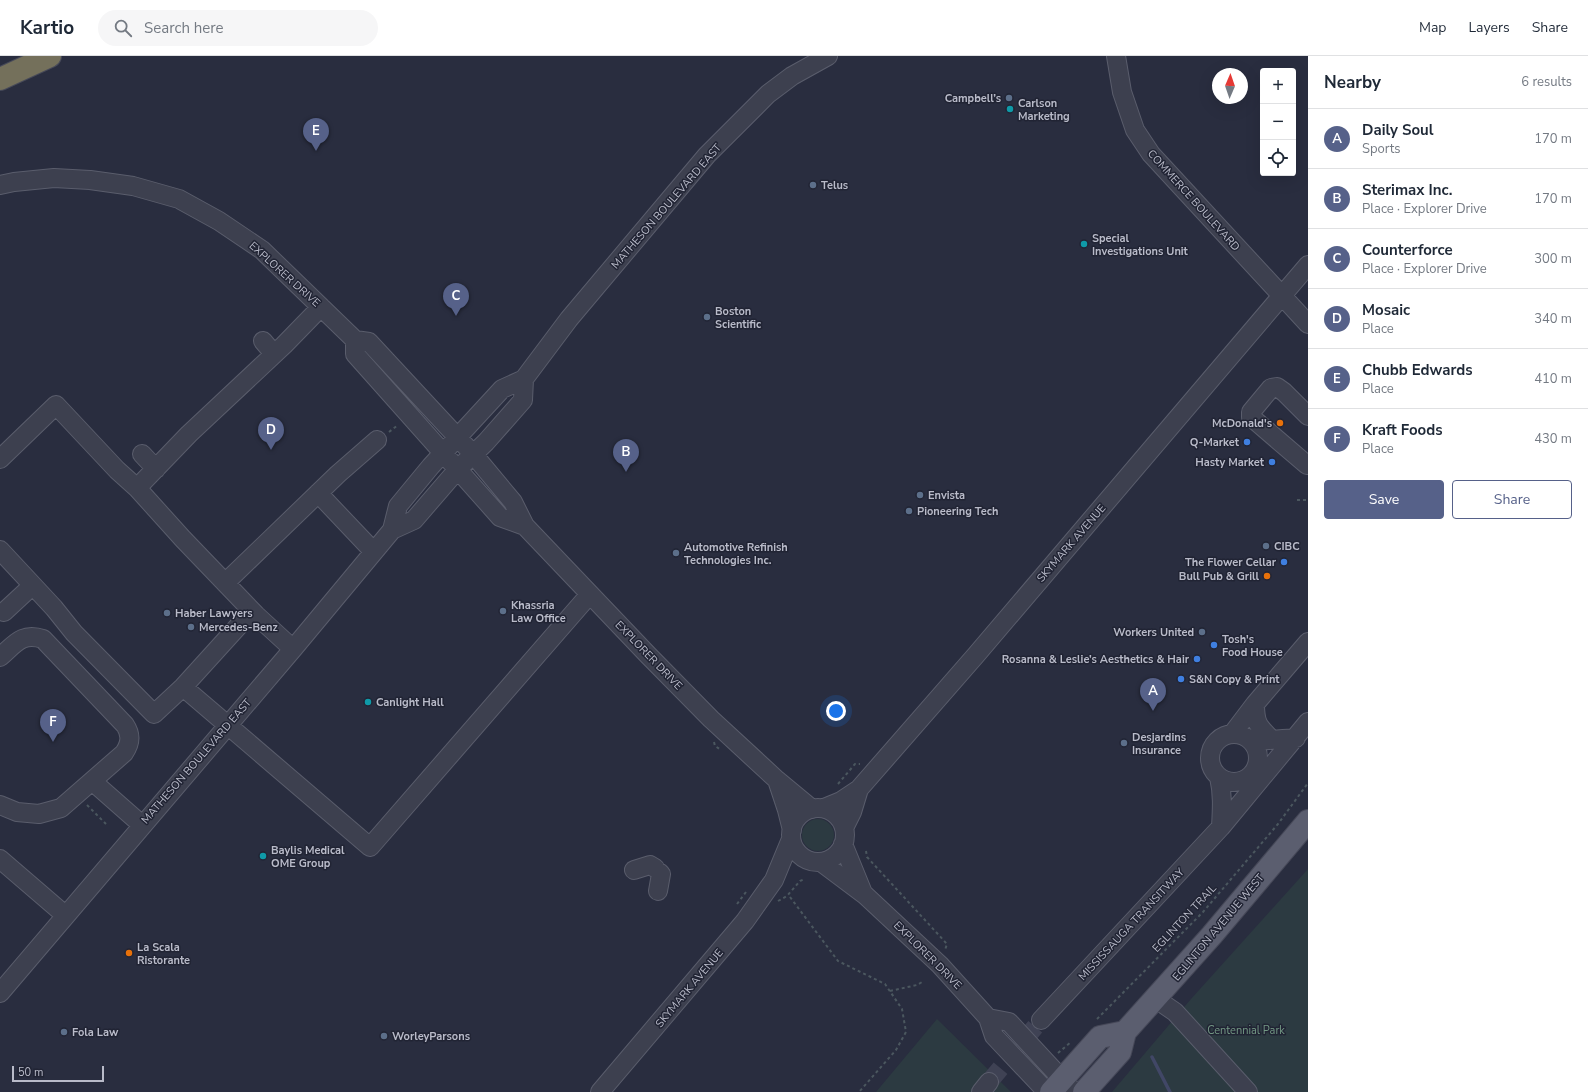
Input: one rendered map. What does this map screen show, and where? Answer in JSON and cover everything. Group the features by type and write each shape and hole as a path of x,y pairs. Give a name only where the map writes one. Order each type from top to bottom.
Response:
{"highway":[{"path":"0,79 50,56"}],"main road":[{"name":"EGLINTON AVENUE WEST","path":"1084,1092 1120,1052 1126,1032 1308,821"},
{"path":"1059,1089 1100,1037 1126,1032"}],"street":[{"name":"MATHESON BOULEVARD EAST","path":"392,530 398,506 502,389 524,379 569,319 707,155 768,94 792,76 828,56"},
{"name":"COMMERCE BOULEVARD","path":"1116,56 1122,92 1136,134 1151,154 1199,208 1308,324"},
{"name":"EXPLORER DRIVE","path":"0,185 54,178 90,180 133,186 179,199 220,221 262,250 355,340 369,342 457,439 473,454 514,502 525,526 653,661 711,719 777,780 818,809"},
{"name":"SKYMARK AVENUE","path":"818,809 841,801 859,789 1002,624 1308,265"},
{"path":"137,488 269,348 321,307"},
{"name":"EXPLORER DRIVE","path":"355,340 355,354 500,517 525,526"},
{"name":"MATHESON BOULEVARD EAST","path":"0,992 292,649 373,551 392,530 414,520 458,469 523,400 524,379"},
{"path":"1307,465 1251,417 1251,412 1271,388 1277,387 1308,416"},
{"path":"0,459 56,406 117,470 137,488 252,611 292,649"},
{"path":"225,583 318,493 376,440"},
{"path":"142,454 156,469"},
{"path":"318,493 373,551"},
{"path":"0,550 54,608 74,633 154,714 183,687 252,611"},
{"path":"4,612 32,586"},
{"path":"183,687 370,847 590,594"},
{"path":"0,658 19,640 27,637 43,639 125,725 130,736 128,748 61,808 40,814 17,812 0,805"},
{"path":"1274,763 1249,781 1227,781 1213,770 1210,762 1210,753 1214,744 1220,738 1233,733 1255,704 1308,642"},
{"path":"1255,704 1255,718 1260,729 1271,739"},
{"name":"MISSISSAUGA TRANSITWAY","path":"1041,1020 1221,827 1249,781 1274,763 1308,722"},
{"path":"1233,733 1245,736 1257,749 1258,758 1249,781"},
{"path":"1252,742 1271,739 1282,740 1296,738"},
{"path":"1219,776 1223,805 1221,827"},
{"name":"EXPLORER DRIVE","path":"777,780 787,810 791,834"},
{"path":"92,781 142,825"},
{"name":"SKYMARK AVENUE","path":"844,836 859,789"},
{"path":"818,809 837,816 844,836 836,855 831,858 815,861 797,852 791,834 798,817 818,809"},
{"name":"SKYMARK AVENUE","path":"600,1092 745,921 774,880 791,834"},
{"name":"EXPLORER DRIVE","path":"844,836 864,895"},
{"path":"0,859 66,915"},
{"name":"SKYMARK AVENUE","path":"774,880 815,861"},
{"name":"EXPLORER DRIVE","path":"815,861 864,895 940,965 988,1018 1009,1022 1059,1089"},
{"path":"634,870 650,865 657,870 661,874 658,891"},
{"path":"1156,999 1175,1012 1248,1092"}],"path":[{"path":"376,440 378,434 390,432 410,416"},
{"path":"1297,500 1308,500"},
{"name":"EGLINTON TRAIL","path":"1096,1021 1203,912 1278,824 1308,783"},
{"path":"77,794 106,824"},
{"path":"866,851 867,857 947,944 940,965"},
{"path":"790,898 838,961 885,984 902,1009 906,1032 896,1050 859,1092"},
{"path":"890,992 922,982"},
{"path":"1059,1051 1074,1040"}],"green space":[{"path":"821,819 827,821 832,826 834,835 832,844 827,849 815,851 809,849 804,844 802,832 804,826 809,821"},
{"name":"Centennial Park","path":"1308,869 1308,1092 1112,1092 1191,999"},
{"path":"937,1019 1011,1092 876,1092"}],"waterway":[{"path":"1152,1057 1170,1092"}],"tunnel":[{"path":"989,1082 1041,1020"}],"place":[{"name":"Campbell’s","path":"1009,98"},
{"name":"Carlson Marketing","path":"1010,109"},
{"name":"Chubb Edwards","path":"316,151"},
{"name":"Telus","path":"813,185"},
{"name":"Special Investigations Unit","path":"1084,244"},
{"name":"Counterforce","path":"456,316"},
{"name":"Boston Scientific","path":"707,317"},
{"name":"McDonald's","path":"1280,423"},
{"name":"Q-Market","path":"1247,442"},
{"name":"Mosaic","path":"271,450"},
{"name":"Hasty Market","path":"1272,462"},
{"name":"Sterimax Inc.","path":"626,472"},
{"name":"Envista","path":"920,495"},
{"name":"Pioneering Tech","path":"909,511"},
{"name":"CIBC","path":"1266,546"},
{"name":"Automotive Refinish Technologies Inc.","path":"676,553"},
{"name":"The Flower Cellar","path":"1284,562"},
{"name":"Bull Pub & Grill","path":"1267,576"},
{"name":"Khassria Law Office","path":"503,611"},
{"name":"Haber Lawyers","path":"167,613"},
{"name":"Mercedes-Benz","path":"191,627"},
{"name":"Workers United","path":"1202,632"},
{"name":"Tosh's Food House","path":"1214,645"},
{"name":"Rosanna & Leslie’s Aesthetics & Hair","path":"1197,659"},
{"name":"S&N Copy & Print","path":"1181,679"},
{"name":"Canlight Hall","path":"368,702"},
{"name":"Daily Soul","path":"1153,711"},
{"name":"Kraft Foods","path":"53,742"},
{"name":"Desjardins Insurance","path":"1124,743"},
{"name":"Baylis Medical OME Group","path":"263,856"},
{"name":"La Scala Ristorante","path":"129,953"},
{"name":"Fola Law","path":"64,1032"},
{"name":"WorleyParsons","path":"384,1036"}]}
